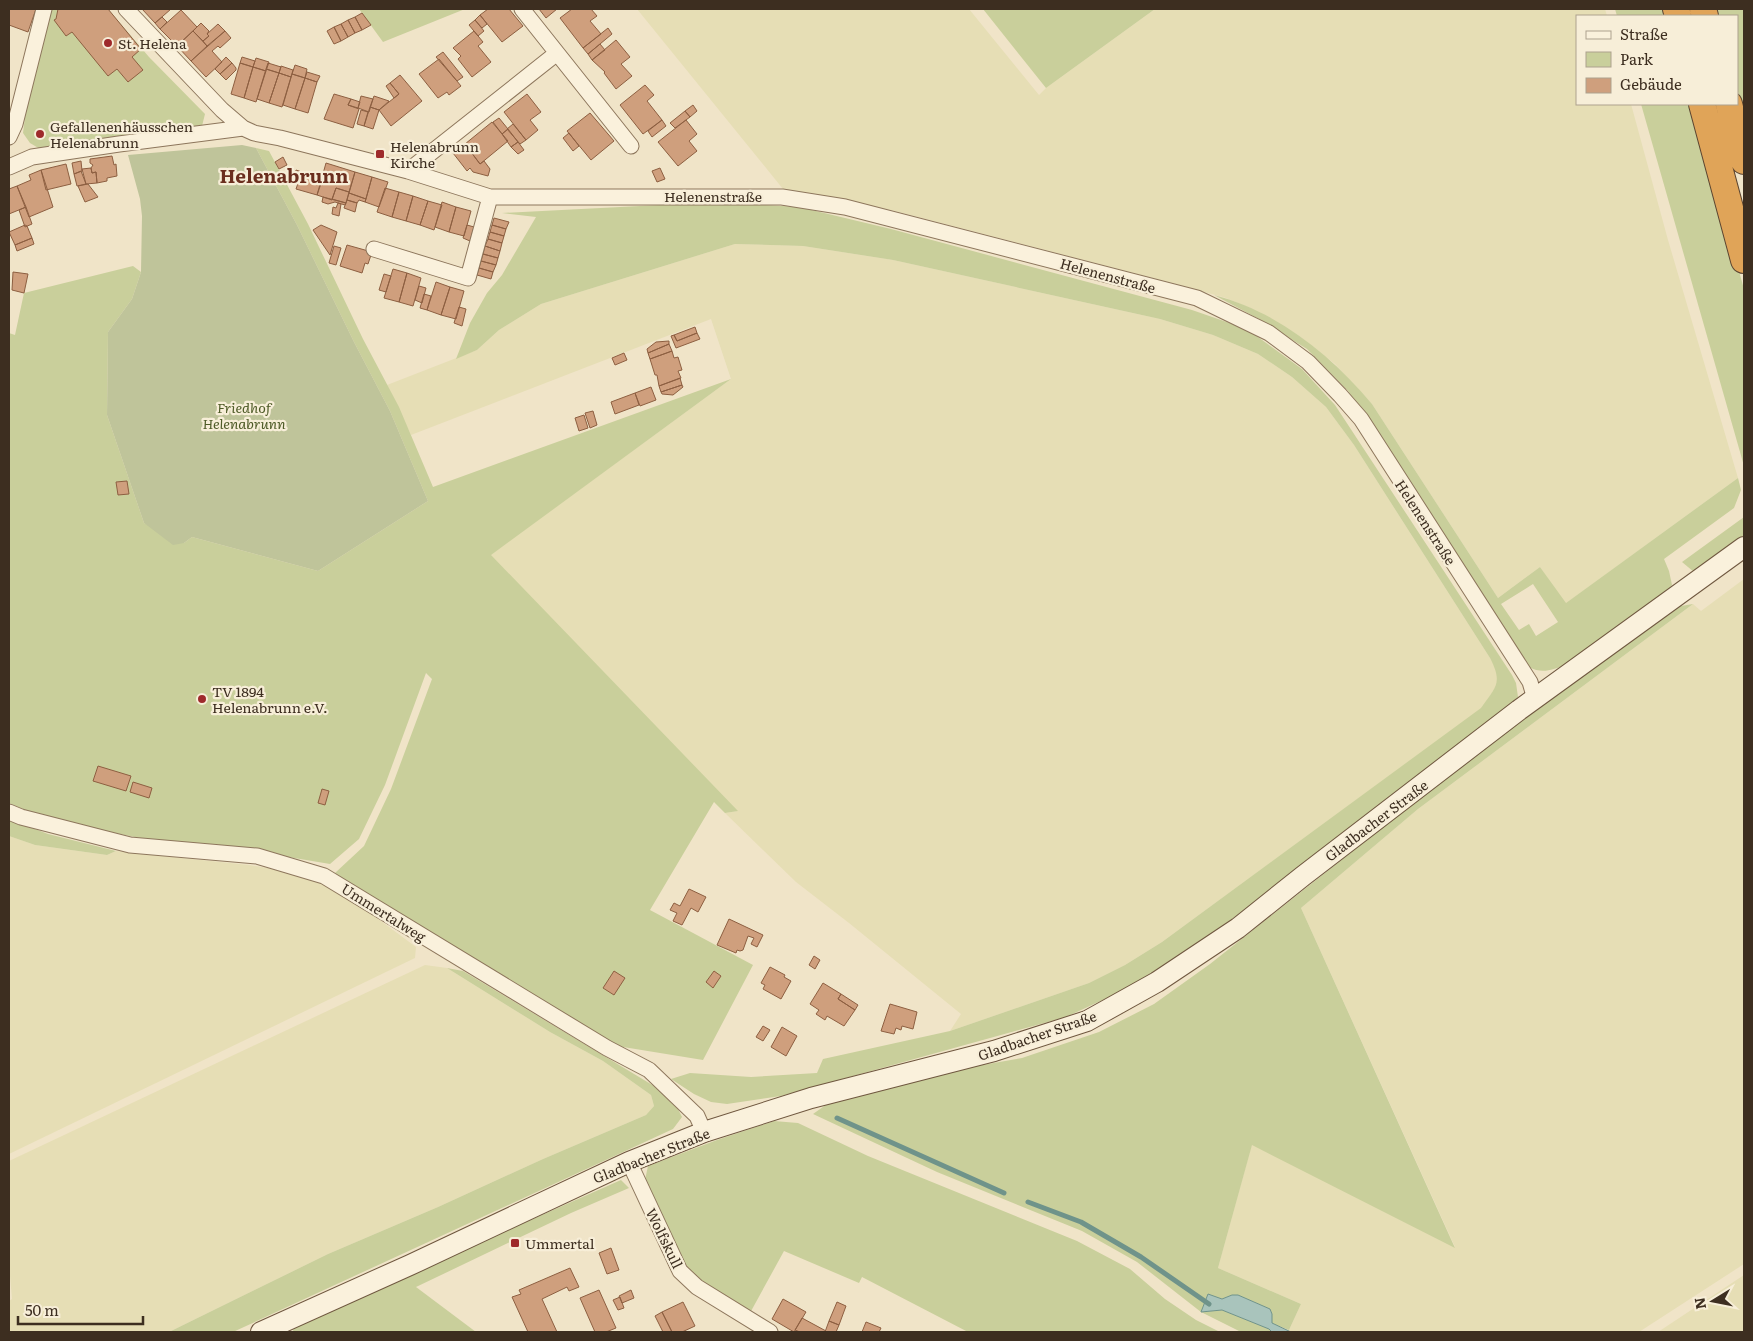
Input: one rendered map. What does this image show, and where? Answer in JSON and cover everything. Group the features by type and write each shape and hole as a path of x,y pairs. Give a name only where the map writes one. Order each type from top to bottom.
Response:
{"highway":[{"path":"1702,105 1744,260"},
{"path":"1729,105 1744,161"}],"main road":[{"name":"Gladbacher Straße","path":"261,1332 410,1265 629,1162 704,1132 811,1098 994,1051 1087,1021 1157,982 1238,928 1302,876 1535,699 1744,546"}],"street":[{"path":"9,136 15,124 44,9"},
{"path":"126,9 222,110 243,128"},
{"path":"522,9 631,146"},
{"path":"408,171 557,53"},
{"name":"Helenenstraße","path":"9,167 32,157 243,128 254,133 408,171 490,197 782,197 845,206 1197,298 1269,333 1308,362 1356,413 1530,682 1535,699"},
{"path":"374,249 468,278 490,197"},
{"name":"Ummertalweg","path":"9,812 21,817 130,845 257,856 324,876 607,1048 649,1070 697,1116 704,1132"},
{"name":"Wolfskull","path":"629,1162 680,1271 697,1287 770,1332"}],"shaded area":[{"path":"637,9 969,9 1039,95 1155,9 1605,9 1607,15 1576,15 1576,105 1631,105 1668,240 1738,478 1565,604 1540,567 1498,598 1372,404 1335,364 1298,335 1250,308 1226,298 891,210 846,203 783,189"},
{"path":"735,244 803,246 893,260 1160,319 1213,335 1258,354 1292,377 1326,407 1354,445 1490,658 1497,670 1497,685 1482,708 1162,942 1125,965 1089,983 950,1031 961,1014 796,882 725,813 737,811 490,555 731,379 711,319 411,435 387,385 477,350 499,330 541,304"},
{"path":"1744,579 1744,1264 1639,1332 1291,1332 1289,1330 1301,1304 1218,1268 1252,1144 1455,1247 1301,908 1418,809 1693,604 1701,611"},
{"path":"9,836 35,845 107,855 116,851 249,865 286,871 322,884 354,901 416,947 415,958 9,1154"},
{"path":"425,965 447,968 550,1032 603,1061 651,1095 654,1106 646,1115 328,1254 169,1332 9,1332 9,1301 12,1299 9,1265 9,1161"},
{"path":"1744,1275 1744,1332 1658,1332"}],"green space":[{"path":"52,9 108,9 149,57 205,114 202,126 40,149 30,143 23,133 26,109"},
{"path":"359,9 465,9 383,42"},
{"path":"983,9 1155,9 1046,88"},
{"path":"1615,9 1665,9 1667,15 1617,15"},
{"path":"1714,9 1744,9 1744,114 1738,92 1738,15 1716,15"},
{"path":"1641,105 1692,105 1744,289 1744,466"},
{"name":"Friedhof Helenabrunn","path":"242,145 256,148 297,225 390,411 428,501 318,571 192,537 184,543 173,545 144,523 107,415 108,332 132,299 141,272 142,216 140,199 128,155"},
{"path":"256,148 269,151 308,224 363,339 399,407 433,487 731,379 491,555 738,811 725,813 714,802 650,910 753,965 703,1060 617,1046 354,887 335,873 364,846 391,789 432,679 426,673 385,785 359,839 330,864 246,850 166,843 94,829 25,810 9,803 9,333 15,335 24,293 133,266 141,272 132,299 108,332 107,415 144,523 184,543 192,537 318,571 428,501 390,411 297,225"},
{"path":"718,202 799,207 891,229 1192,310 1247,329 1302,369 1335,405 1512,675 1516,683 1518,697 1503,711 1288,878 1198,944 1135,985 1066,1017 781,1096 727,1104 711,1102 694,1094 671,1079 690,1073 751,1077 817,1073 823,1059 950,1031 1089,983 1125,965 1162,942 1481,708 1494,690 1497,679 1490,658 1354,445 1326,407 1292,377 1258,354 1213,335 1160,319 893,260 803,246 735,244 541,304 499,330 477,350 456,359 470,323 487,293 502,275 536,217 502,213"},
{"path":"1214,295 1260,312 1281,324 1320,352 1356,386 1372,404 1498,598 1540,567 1566,603 1738,478 1741,490 1734,508 1664,559 1672,585 1668,590 1565,665 1547,671 1534,669 1529,667 1348,391 1307,349 1259,319","holes":["1533,584 1558,622 1536,636 1529,624 1519,630 1501,604"]},
{"path":"1744,517 1744,535 1694,572 1682,562"},
{"path":"1693,604 1418,809 1301,908 1455,1248 1252,1145 1218,1268 1301,1304 1289,1330 1271,1323 1272,1314 1270,1309 1238,1295 1222,1299 1208,1294 1201,1312 1137,1262 1082,1231 937,1172 813,1114 830,1102 971,1067 1022,1058 1099,1032 1154,1004 1210,964 1494,739 1681,606"},
{"path":"9,819 48,834 116,851 107,855 35,845 9,836"},
{"path":"447,968 463,971 664,1092 675,1103 682,1117 673,1129 233,1332 169,1332 328,1254 646,1115 654,1106 651,1095 603,1061 550,1032"},
{"path":"774,1121 798,1123 868,1156 1077,1241 1130,1269 1165,1299 1196,1320 1220,1332 968,1332 862,1277 859,1283 784,1251 750,1313 689,1274 645,1180 648,1166"},
{"path":"621,1180 629,1188 571,1213 416,1287 476,1332 293,1332 294,1325"},
{"path":"1222,1310 1269,1329 1272,1332 1241,1332 1201,1312"}],"water":[{"path":"1208,1294 1222,1299 1238,1295 1270,1309 1272,1323 1291,1332 1272,1332 1269,1329 1222,1310 1201,1312"}],"building":[{"path":"9,9 36,9 28,32 9,25"},
{"name":"St. Helena","path":"58,9 108,9 141,49 132,57 143,70 128,82 117,69 108,76 72,32 66,36 54,20 56,19"},
{"path":"142,9 171,9 155,23"},
{"path":"488,9 509,9 523,26 502,42 480,15"},
{"path":"539,9 557,9 546,18"},
{"path":"572,9 591,9 597,16 590,21 601,34 583,48 560,18"},
{"path":"181,10 197,27 177,46 160,29"},
{"path":"362,13 371,25 362,30 355,17"},
{"path":"480,15 487,24 482,28 475,20"},
{"path":"162,17 167,22 160,29 155,23"},
{"path":"355,17 362,30 355,33 348,20"},
{"path":"348,20 355,33 348,37 341,24"},
{"path":"475,20 484,31 478,36 469,25"},
{"path":"201,23 209,31 207,34 209,36 203,41 193,31"},
{"path":"218,24 225,31 207,46 203,41 209,36 207,34"},
{"path":"341,24 348,37 341,41 334,27"},
{"path":"334,27 341,41 334,44 327,31"},
{"path":"608,28 612,34 588,54 583,48"},
{"path":"193,31 207,46 191,61 177,46"},
{"path":"225,31 231,38 220,48 218,46 212,51 222,62 206,77 191,61"},
{"path":"474,31 483,42 478,46 491,62 472,77 458,59 461,56 453,48"},
{"path":"616,40 630,57 621,64 632,76 616,89 605,72 592,60"},
{"path":"600,44 605,50 592,60 588,54"},
{"path":"443,52 463,77 457,81 436,57"},
{"path":"226,57 232,63 220,74 215,69"},
{"path":"242,57 255,61 253,67 240,63"},
{"path":"256,58 269,62 266,71 253,67"},
{"path":"439,59 461,86 449,95 447,92 438,98 419,74"},
{"path":"232,63 236,70 226,80 220,74"},
{"path":"240,63 253,67 244,98 231,94"},
{"path":"268,63 281,67 279,73 266,69"},
{"path":"295,65 307,69 305,78 292,74"},
{"path":"281,66 293,70 291,77 279,73"},
{"path":"253,67 266,71 256,102 244,98"},
{"path":"266,69 279,73 269,103 257,99"},
{"path":"307,72 320,76 317,82 305,78"},
{"path":"279,73 291,77 282,107 269,103"},
{"path":"292,74 305,78 295,109 283,105"},
{"path":"400,75 422,101 391,126 379,110 399,94 390,83"},
{"path":"305,78 317,82 308,113 295,109"},
{"path":"390,83 399,94 394,98 386,86"},
{"path":"645,85 654,95 647,101 662,120 643,134 620,105"},
{"path":"334,94 351,99 348,105 359,109 353,128 324,119"},
{"path":"527,94 541,112 530,120 538,130 526,140 504,112"},
{"path":"361,96 373,99 369,112 358,108"},
{"path":"374,96 389,101 379,110 370,107"},
{"path":"351,99 360,102 358,108 348,105"},
{"path":"693,105 697,111 690,117 685,111"},
{"path":"370,107 379,110 373,129 364,126"},
{"path":"361,110 368,112 364,126 357,124"},
{"path":"685,111 690,117 675,128 670,123"},
{"path":"590,113 614,141 591,160 567,131"},
{"path":"499,118 508,129 502,134 493,122"},
{"path":"662,120 666,126 652,137 648,131"},
{"path":"686,120 697,134 689,141 697,151 678,166 658,142"},
{"path":"492,122 508,141 480,164 465,144"},
{"path":"513,124 526,140 520,144 507,129"},
{"path":"508,129 518,142 511,147 502,134"},
{"path":"569,133 579,146 573,151 563,138"},
{"path":"518,142 524,150 518,154 511,147"},
{"path":"465,144 480,164 484,161 490,169 488,176 473,172 470,168 467,171 453,153"},
{"path":"112,156 114,165 116,164 117,176 97,183 96,172 92,173 91,168 93,165 90,163 90,159"},
{"path":"283,157 287,165 279,169 275,162"},
{"path":"81,161 82,171 74,174 72,163"},
{"path":"326,163 355,172 349,192 336,188 332,200 317,195"},
{"path":"66,164 71,184 46,190 41,170"},
{"path":"91,168 92,173 96,172 97,183 86,184 82,169"},
{"path":"660,168 665,179 657,182 652,171"},
{"path":"41,170 53,207 29,217 17,186 31,180 29,175"},
{"path":"296,170 302,172 298,183 292,181"},
{"path":"81,171 86,184 77,186 74,174"},
{"path":"302,172 323,178 317,195 296,189"},
{"path":"355,172 372,177 366,199 349,193"},
{"path":"372,177 388,182 379,207 365,202"},
{"path":"88,184 98,197 85,202 78,186"},
{"path":"17,186 26,207 9,214 9,189"},
{"path":"336,188 349,192 346,203 332,199"},
{"path":"385,188 399,192 392,217 377,212"},
{"path":"399,192 413,196 406,221 392,217"},
{"path":"349,193 366,199 365,202 359,200 357,203 347,200"},
{"path":"413,196 428,201 420,225 406,221"},
{"path":"323,197 346,203 345,205 335,202 328,204 322,202"},
{"path":"347,200 357,203 355,212 344,208"},
{"path":"428,201 442,205 434,230 420,225"},
{"path":"442,202 456,207 449,232 435,227"},
{"path":"338,203 341,204 339,216 332,214 333,207 336,208"},
{"path":"26,207 32,224 25,227 19,210"},
{"path":"456,207 471,211 464,236 449,232"},
{"path":"494,218 509,222 506,229 492,225"},
{"path":"25,225 32,238 15,245 9,232"},
{"path":"321,225 337,232 330,255 313,230"},
{"path":"467,225 474,227 470,241 463,238"},
{"path":"492,225 506,229 504,236 490,232"},
{"path":"490,232 504,236 502,243 488,239"},
{"path":"32,238 34,244 17,251 15,245"},
{"path":"488,239 502,243 500,251 485,246"},
{"path":"347,245 372,252 368,264 365,263 362,273 340,266"},
{"path":"334,246 341,248 336,265 329,263"},
{"path":"485,246 500,251 498,258 483,254"},
{"path":"483,254 498,258 496,265 481,261"},
{"path":"481,261 496,265 493,272 479,268"},
{"path":"479,268 493,272 491,279 477,275"},
{"path":"393,269 407,273 399,302 384,298"},
{"path":"13,272 28,274 24,293 12,290"},
{"path":"407,273 421,278 413,306 399,302"},
{"path":"384,274 391,276 386,292 379,290"},
{"path":"436,282 450,287 441,315 427,310"},
{"path":"419,286 426,288 422,303 415,300"},
{"path":"450,287 464,291 456,319 441,315"},
{"path":"424,294 431,296 427,310 420,308"},
{"path":"459,307 466,309 462,326 454,323"},
{"path":"695,327 697,333 677,341 674,335"},
{"path":"697,333 700,339 676,348 671,336 674,335 677,341"},
{"path":"669,341 669,344 648,353 647,349 656,342"},
{"path":"669,344 672,351 650,359 648,353"},
{"path":"672,351 674,358 678,357 682,370 678,371 681,378 659,386 657,375 655,375 650,359"},
{"path":"624,353 627,360 615,365 612,358"},
{"path":"680,378 682,385 661,392 659,386"},
{"path":"682,385 683,387 673,395 662,394 661,392"},
{"path":"651,387 656,400 640,406 635,393"},
{"path":"635,393 639,405 615,414 611,402"},
{"path":"593,411 597,425 590,428 585,413"},
{"path":"584,415 588,428 579,431 575,418"},
{"path":"127,481 129,494 118,495 116,482"},
{"path":"98,766 131,776 126,791 93,781"},
{"path":"133,782 152,788 149,798 130,792"},
{"path":"322,789 329,791 325,805 318,803"},
{"path":"689,889 706,897 698,912 691,908 682,925 673,921 677,913 670,910 674,903 680,906"},
{"path":"729,919 763,935 757,947 751,944 754,938 748,936 743,950 737,950 736,953 717,945"},
{"path":"814,956 820,960 815,969 809,965"},
{"path":"770,967 785,975 784,977 791,981 781,999 763,989 765,985 761,983"},
{"path":"614,971 625,978 614,995 603,988"},
{"path":"714,971 721,976 713,988 706,982"},
{"path":"823,983 841,994 838,999 855,1010 844,1026 827,1016 825,1020 816,1014 819,1010 810,1004"},
{"path":"841,994 858,1005 855,1010 838,999"},
{"path":"890,1004 917,1012 913,1029 902,1026 901,1030 896,1028 894,1034 881,1031"},
{"path":"763,1026 770,1030 763,1041 756,1037"},
{"path":"782,1027 797,1036 786,1056 771,1047"},
{"path":"611,1248 619,1270 607,1274 599,1253"},
{"path":"570,1268 579,1287 569,1291 567,1287 542,1299 557,1332 528,1332 512,1297 521,1294 519,1290"},
{"path":"599,1290 616,1328 606,1332 595,1332 580,1298"},
{"path":"631,1290 634,1298 622,1303 619,1296"},
{"path":"620,1297 624,1308 618,1310 613,1300"},
{"path":"783,1299 806,1312 794,1332 772,1319"},
{"path":"683,1302 695,1326 682,1332 672,1332 662,1312"},
{"path":"837,1302 846,1306 839,1325 829,1321"},
{"path":"662,1312 672,1332 663,1332 655,1316"},
{"path":"802,1318 826,1331 800,1332 795,1330"},
{"path":"829,1321 839,1325 836,1332 825,1332"},
{"path":"866,1322 881,1328 879,1332 862,1332"}],"waterway":[{"path":"837,1118 1004,1193"},
{"path":"1028,1202 1081,1222 1141,1257 1209,1304"}],"place":[{"name":"St. Helena","path":"108,43"},
{"name":"Gefallenenhäusschen Helenabrunn","path":"40,134"},
{"name":"Helenabrunn Kirche","path":"380,154"},
{"name":"TV 1894 Helenabrunn e.V.","path":"202,699"},
{"name":"Ummertal","path":"515,1243"}],"district":[{"name":"Helenabrunn","path":"284,175"}]}
